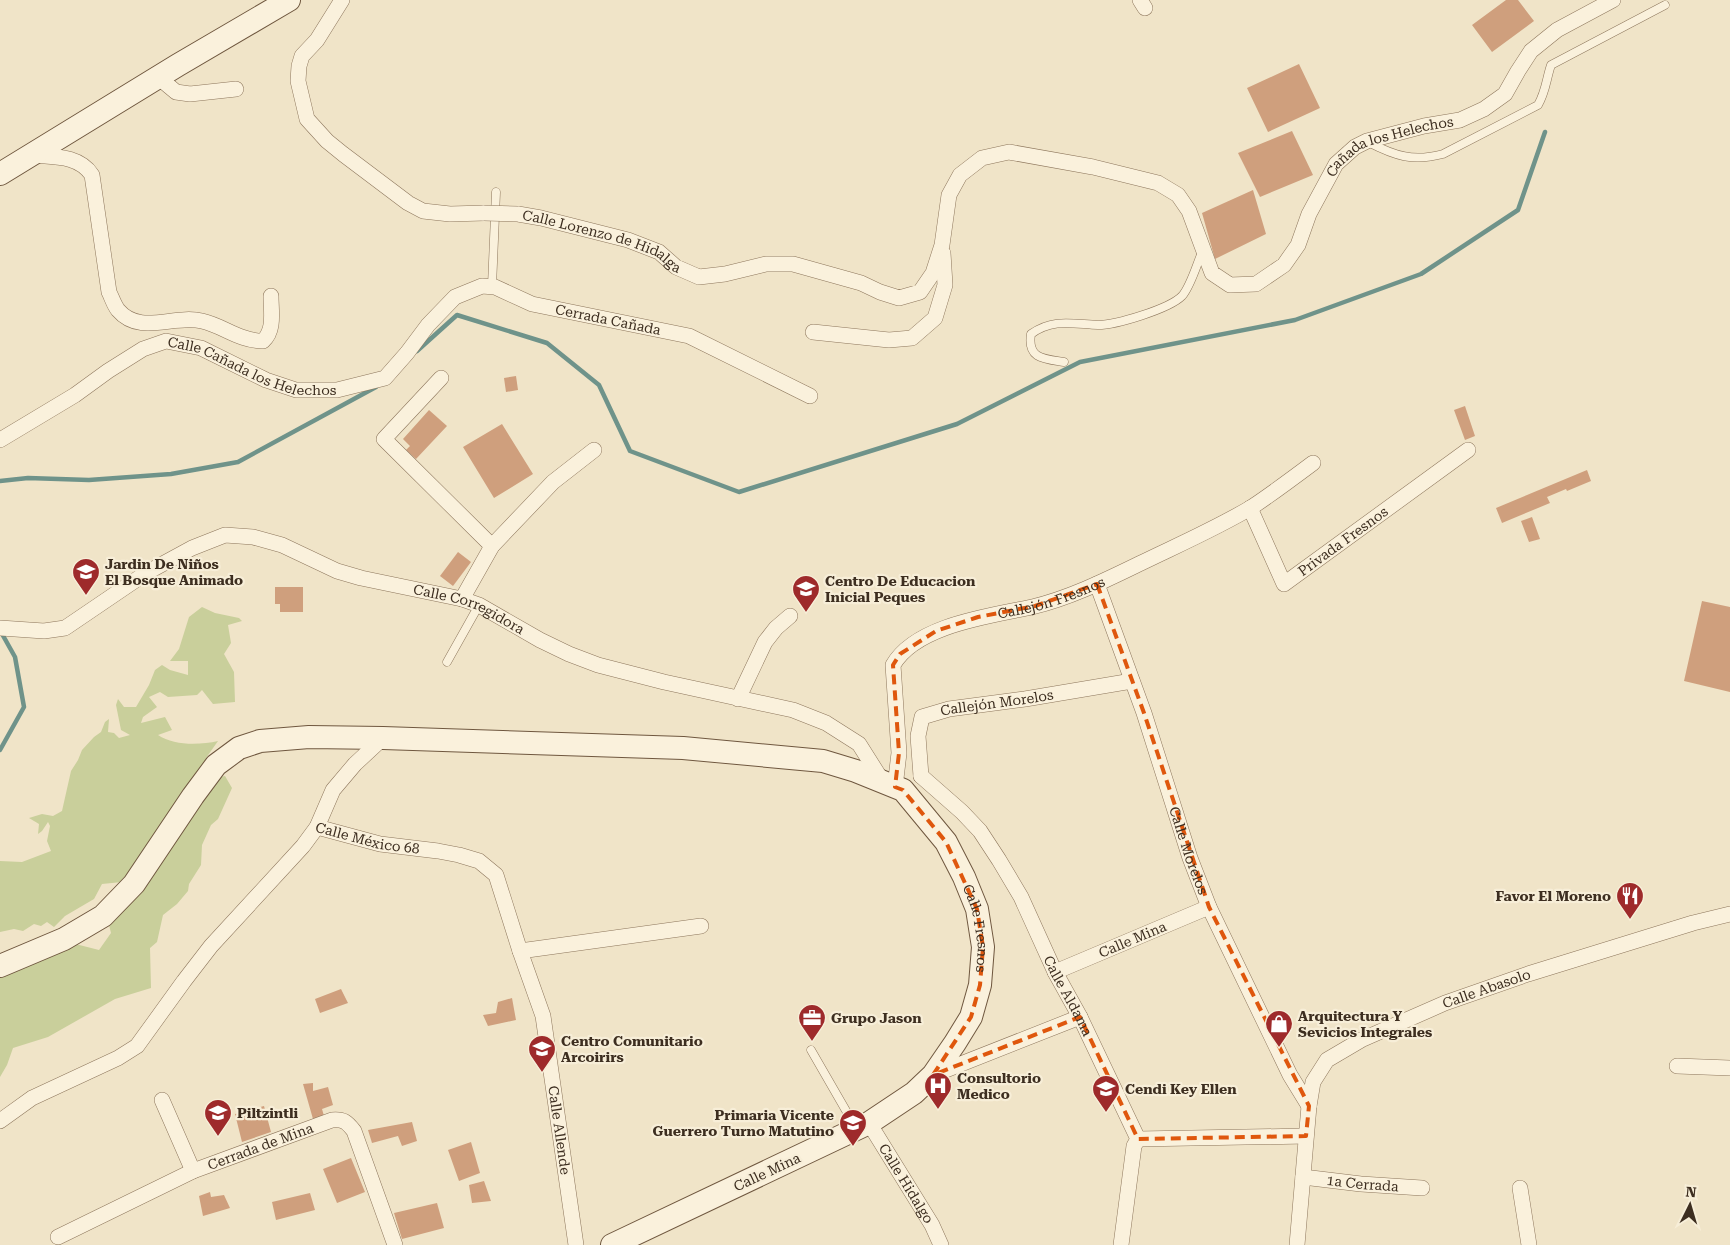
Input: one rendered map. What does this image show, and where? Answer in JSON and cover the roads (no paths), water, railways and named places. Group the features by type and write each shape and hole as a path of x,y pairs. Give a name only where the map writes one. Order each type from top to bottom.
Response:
{"street":[{"path":"0,174 158,77 290,0"},
{"name":"Calle Lorenzo de Hidalga","path":"342,0 317,40 302,56 299,66 298,81 307,118 327,142 408,203 423,211 450,214 518,214 541,218 628,240 659,252 676,267 699,277 725,274 766,264 793,264 861,283 899,298 920,292 933,273 942,245 949,195"},
{"name":"Cañada los Helechos","path":"949,195 960,175 982,158 1008,152 1093,167 1158,183 1178,196 1189,211 1212,273 1230,285 1256,284 1284,266 1298,245 1309,214 1336,164 1355,147 1367,141 1424,126 1460,120 1484,109 1505,94 1531,51 1557,30 1614,0"},
{"path":"158,77 176,92 190,94 236,89"},
{"path":"32,155 69,158 87,167 92,175 110,292 117,309 129,319 143,324 186,319 202,321 251,341 263,341 269,336 272,323 271,296"},
{"path":"813,332 889,340 912,338 935,318 945,284 942,245"},
{"name":"Calle Cañada los Helechos","path":"0,440 75,395 143,349 166,341 201,348 266,380 296,390 338,390 385,378 428,325 455,297 482,286 492,286"},
{"name":"Cerrada Cañada","path":"492,286 532,304 688,336 810,396"},
{"path":"441,378 384,439 492,546"},
{"path":"462,599 492,546 553,482 594,450"},
{"name":"Privada Fresnos","path":"1250,508 1284,584 1468,450"},
{"name":"Callejón Fresnos","path":"894,786 899,753 894,665 900,654 909,647 936,632 978,617 1035,606 1096,584 1250,508 1314,463"},
{"name":"Calle Corregidora","path":"0,628 44,631 65,628 146,573 192,548 225,535 253,537 282,545 322,564 361,578 462,599 479,605 540,640 598,665 738,699 793,710 826,723 860,744 894,786"},
{"name":"Calle Morelos","path":"1096,584 1144,713 1190,858 1209,907 1290,1075 1309,1106"},
{"path":"738,699 765,642 776,628 790,616"},
{"name":"Callejón Morelos","path":"921,776 918,736 922,717 949,709 1025,699 1132,681"},
{"path":"0,966 64,938 103,916 134,884 216,765 239,748 260,742 309,737 383,738 683,748 823,761 894,786 921,776"},
{"name":"Calle México 68","path":"383,738 355,764 333,790 317,827 380,844 459,855 480,861 496,875"},
{"name":"Calle Aldama","path":"921,776 962,812 980,831 999,860 1020,897 1138,1139"},
{"name":"Calle Fresnos","path":"894,786 946,842 954,856 977,910 983,947 980,985 971,1017 933,1076"},
{"path":"0,1121 32,1098 118,1058 137,1046 211,946 303,846 317,827"},
{"name":"Calle Allende","path":"496,875 543,1016 576,1245"},
{"name":"Calle Mina","path":"1055,972 1209,907"},
{"name":"Calle Abasolo","path":"1297,1245 1309,1106 1313,1082 1327,1060 1361,1040 1445,1003 1528,974 1694,923 1730,914"},
{"path":"520,951 701,926"},
{"name":"Calle Mina","path":"612,1245 863,1126 914,1093 933,1076 1080,1018"},
{"path":"1677,1066 1730,1068"},
{"path":"162,1100 193,1171"},
{"name":"Cerrada de Mina","path":"58,1237 193,1171 332,1120 340,1119 347,1122 354,1131 395,1245"},
{"name":"Calle Hidalgo","path":"863,1126 932,1225 941,1245"},
{"path":"1121,1245 1134,1146 1138,1139 1306,1136"},
{"name":"1a Cerrada","path":"1303,1177 1361,1184 1422,1188"},
{"path":"1520,1188 1529,1245"}],"lane":[{"path":"1367,141 1391,154 1426,159 1443,154 1538,105 1545,92 1546,78 1551,65 1665,5"},
{"path":"492,286 496,192"},
{"path":"1064,362 1045,359 1033,353 1030,344 1031,334 1042,326 1057,323 1100,325 1152,312 1182,296 1190,282 1202,250"},
{"path":"447,662 479,605"},
{"path":"811,1050 863,1126"}],"waterway":[{"path":"417,351 457,315 547,343 599,385 630,451 739,492 957,424 1080,362 1295,320 1421,274 1518,210 1545,132"},
{"path":"0,481 28,478 89,480 171,474 238,462 376,387"},
{"path":"0,750 24,707 15,657 1,632"}],"place":[{"name":"Jardin De Niños El Bosque Animado","path":"86,596"},
{"name":"Centro De Educacion Inicial Peques","path":"806,613"},
{"name":"Favor El Moreno","path":"1630,920"},
{"name":"Grupo Jason","path":"812,1042"},
{"name":"Arquitectura Y Sevicios Integrales","path":"1279,1048"},
{"name":"Centro Comunitario Arcoirirs","path":"542,1073"},
{"name":"Consultorio Medico","path":"938,1110"},
{"name":"Cendi Key Ellen","path":"1106,1113"},
{"name":"Piltzintli","path":"218,1137"},
{"name":"Primaria Vicente Guerrero Turno Matutino","path":"853,1147"}]}
